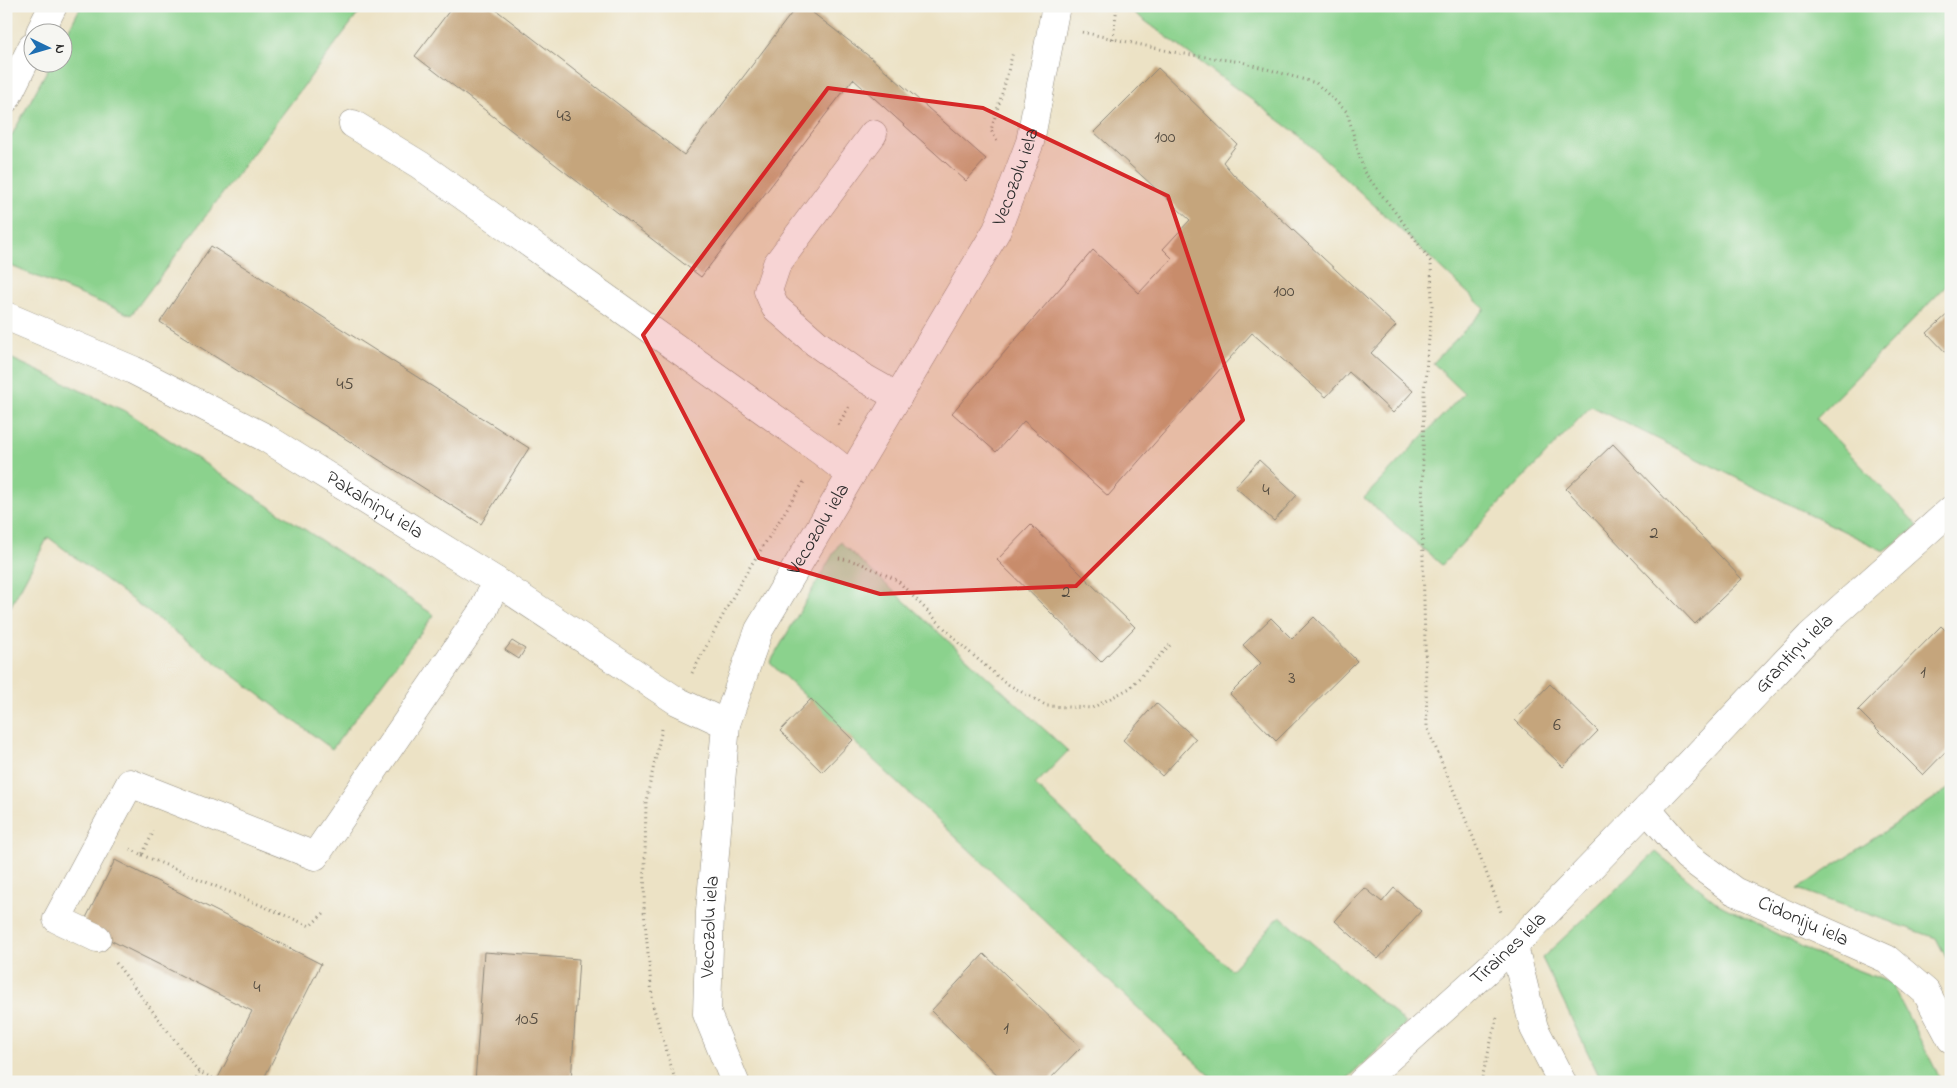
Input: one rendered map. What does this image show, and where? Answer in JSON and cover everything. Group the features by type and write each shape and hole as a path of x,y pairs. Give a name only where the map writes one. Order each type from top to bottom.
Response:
{"street":[{"path":"45,22 53,6"},
{"name":"Vecozolu iela","path":"735,1082 707,1014 710,912 726,724 759,630 997,230 1030,142 1055,15"},
{"path":"6,99 22,67"},
{"path":"353,124 428,171 822,452 851,475"},
{"path":"872,134 777,264 768,291 775,307 816,343 866,379 898,396"},
{"name":"Pakalniņu iela","path":"6,316 133,370 266,438 496,580 677,701 726,724"},
{"name":"Grantiņu iela","path":"1647,809 1810,636 1951,510"},
{"path":"97,938 57,919 130,783 315,856 484,609 496,580"},
{"name":"Tīraines iela","path":"1362,1082 1514,946 1647,809"},
{"name":"Cidoniju iela","path":"1647,809 1687,856 1734,891 1888,959 1926,992 1951,1039"},
{"path":"1514,946 1534,1028 1562,1082"}],"path":[{"path":"1113,40 1117,6"},
{"path":"1055,15 1113,40 1178,53 1242,62 1316,83 1347,112 1364,172 1431,262 1432,306 1424,392 1422,518 1427,727 1474,837 1514,946"},
{"path":"807,550 860,563 897,580 959,643 1004,682 1048,706 1092,708 1130,688 1170,645"},
{"path":"142,854 310,926 326,911"},
{"path":"97,938 198,1072 217,1080"},
{"path":"194,1082 198,1072"}],"highlighted area":[{"path":"828,88 983,108 1168,196 1243,420 1076,586 880,594 759,558 643,335"}],"green space":[{"path":"81,6 364,6 131,315 6,264 6,146 46,72 72,72 72,24"},
{"path":"1125,6 1951,6 1951,281 1816,418 1918,526 1884,551 1591,406 1442,565 1364,498 1464,393 1433,363 1485,309 1299,135"},
{"path":"6,356 127,412 434,615 332,749 48,537 6,615"},
{"path":"840,542 1068,751 1035,785 1231,970 1280,916 1406,1023 1344,1082 1217,1082 770,663"},
{"path":"1951,787 1951,967 1936,938 1798,889"},
{"path":"1656,852 1718,904 1818,955 1891,983 1942,1082 1602,1082 1542,958"}],"building":[{"path":"453,6 491,6 684,155 797,6 804,6 870,57 986,159 966,181 853,79 701,277 415,56"},
{"path":"1158,68 1237,144 1223,162 1233,174 1396,326 1371,353 1413,391 1393,413 1349,372 1326,397 1252,333 1108,496 1024,421 996,452 952,413 1093,250 1139,293 1172,258 1163,249 1190,220 1094,132"},
{"path":"211,246 529,448 481,524 160,322"},
{"path":"1951,311 1951,358 1927,333"},
{"path":"1613,444 1742,579 1695,624 1566,489"},
{"path":"1259,460 1297,495 1274,521 1235,487"},
{"path":"1031,525 1135,627 1101,662 997,560"},
{"path":"1314,617 1357,661 1276,741 1230,694 1261,663 1243,645 1271,618 1292,639"},
{"path":"1941,626 1951,636 1951,746 1923,775 1858,710"},
{"path":"512,641 525,649 519,659 505,650"},
{"path":"1550,684 1598,731 1563,767 1515,720"},
{"path":"811,699 853,740 822,772 780,731"},
{"path":"1156,703 1196,739 1162,776 1123,740"},
{"path":"115,860 321,964 262,1082 216,1082 252,1011 82,926"},
{"path":"1365,888 1382,902 1394,888 1421,911 1378,959 1335,921"},
{"path":"484,952 579,959 571,1082 475,1082"},
{"path":"984,954 1081,1047 1047,1082 1005,1082 931,1011"}]}
